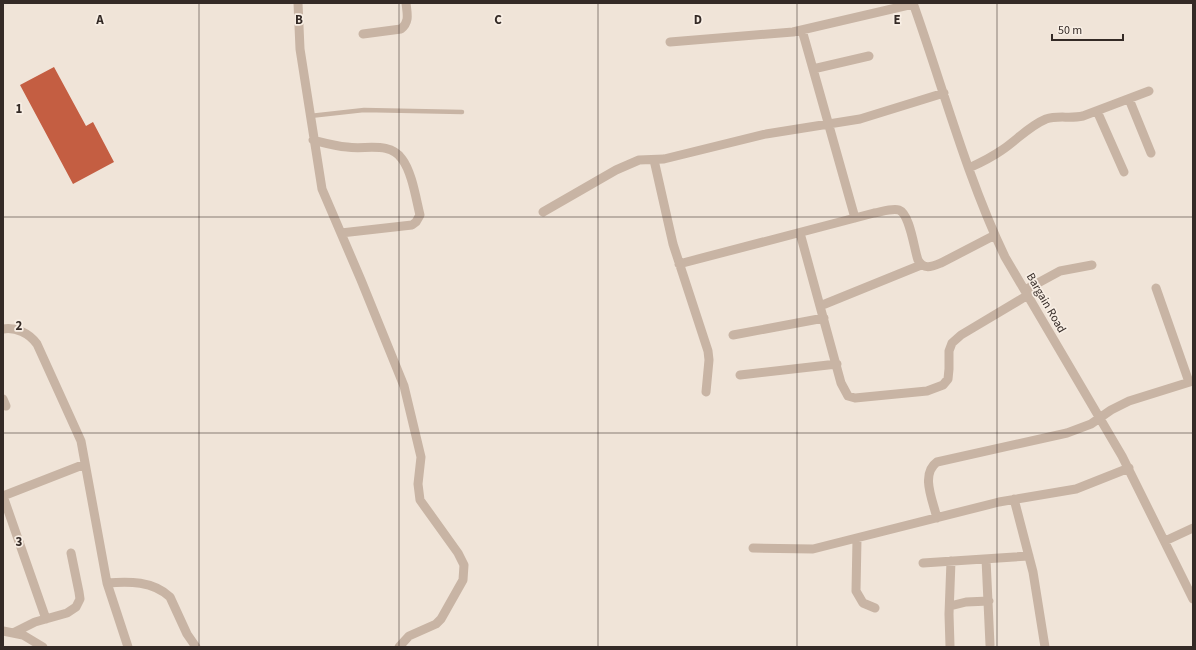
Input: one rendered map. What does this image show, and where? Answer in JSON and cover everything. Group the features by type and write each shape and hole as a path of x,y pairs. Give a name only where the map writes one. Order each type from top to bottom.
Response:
{"street":[{"path":"298,3 299,38 322,189 400,375 408,400 421,457 418,484 420,500 458,553 464,565 463,580 442,619 436,624 409,636 399,647"},
{"path":"364,34 401,29 405,26 407,21 406,3"},
{"path":"670,42 777,34 802,30 913,4"},
{"name":"Bargain Road","path":"913,4 969,168 995,235 1026,293 1129,468 1193,599"},
{"path":"802,30 855,218"},
{"path":"813,69 869,56"},
{"path":"969,168 1001,151 1038,122 1054,117 1077,118 1149,91"},
{"path":"543,212 616,170 639,160 654,160 766,134 864,118 944,93"},
{"path":"1129,98 1151,153"},
{"path":"1097,111 1124,172"},
{"path":"314,140 349,148 376,147 386,149 396,152 407,165 420,215 416,222 412,225 341,233"},
{"path":"654,160 679,264 708,351 710,360 706,392"},
{"path":"679,264 885,211 900,210 908,221 915,252 921,265 926,268 933,267 995,235"},
{"path":"800,233 841,383 848,396 855,398 935,389 948,379 949,351 952,343 961,335 1060,271 1092,265"},
{"path":"820,306 921,265"},
{"path":"937,518 928,473 932,466 937,462 1067,433 1091,424 1100,417 1129,401 1191,381 1156,288"},
{"path":"733,335 824,318"},
{"path":"3,328 13,329 32,336 75,428 80,441 85,464 107,583 128,647"},
{"path":"740,375 837,364"},
{"path":"46,618 3,496 85,464"},
{"path":"753,548 809,549 857,539 1014,499 1076,489 1129,468"},
{"path":"1014,499 1029,556 1045,647"},
{"path":"1165,541 1193,528"},
{"path":"857,539 856,592 863,602 875,608"},
{"path":"15,632 46,618 73,610 78,604 79,592 71,553"},
{"path":"923,563 1029,556"},
{"path":"986,559 990,645"},
{"path":"950,646 951,561"},
{"path":"107,583 135,582 153,586 166,593 170,597 187,634 196,647"},
{"path":"950,606 966,602 989,602"},
{"path":"3,631 15,632 33,639 43,647"}],"lane":[{"path":"310,116 364,110 462,112"}],"building":[{"path":"54,67 86,126 93,122 114,162 73,184 20,85"}]}
